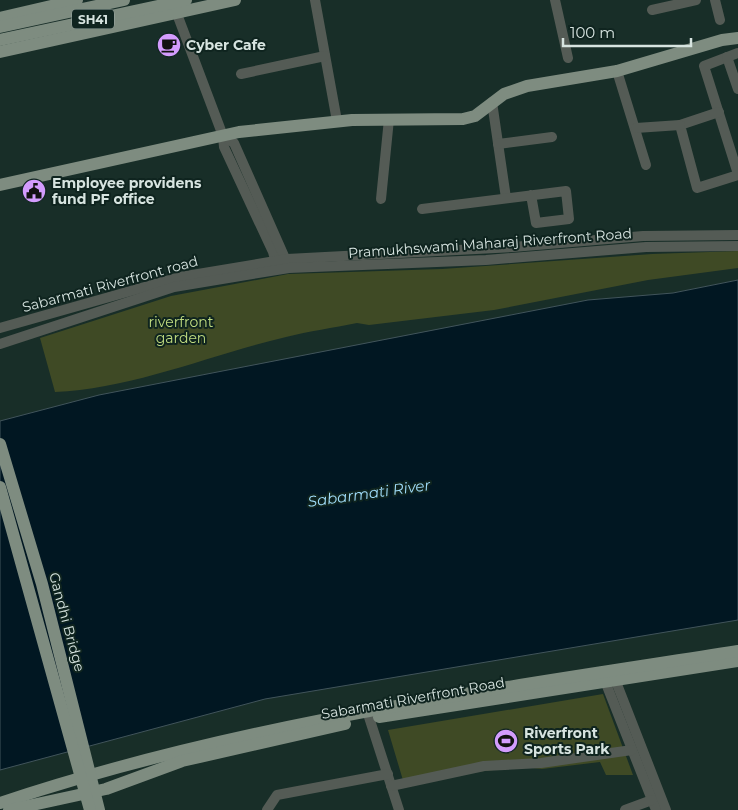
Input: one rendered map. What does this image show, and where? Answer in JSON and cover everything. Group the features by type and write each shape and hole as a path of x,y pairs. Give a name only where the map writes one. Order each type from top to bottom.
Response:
{"main road":[{"path":"0,18 77,0"},
{"path":"0,27 124,0"},
{"name":"SH41","path":"0,40 186,0"},
{"path":"0,52 174,6 235,0"},
{"path":"0,185 223,136 337,121 463,118 475,116 504,94 527,86 617,71 705,44 738,38"},
{"name":"Gandhi Bridge","path":"0,444 42,584 100,810"},
{"name":"Gandhi Bridge","path":"0,487 90,810"},
{"name":"Sabarmati Riverfront Road","path":"0,803 103,770 181,750 368,715 608,676 738,651"},
{"name":"Sabarmati Riverfront Road","path":"608,676 738,661"},
{"name":"Sabarmati Riverfront Road","path":"9,810 106,789 182,761 368,715"}],"street":[{"path":"315,0 337,121"},
{"path":"555,0 568,58"},
{"path":"652,10 671,3 696,0"},
{"path":"715,0 720,20"},
{"path":"174,6 223,136 234,143 282,264 643,236 738,235"},
{"path":"680,125 697,188 738,175 704,66 738,53"},
{"path":"241,74 325,56"},
{"path":"727,57 738,89"},
{"path":"617,71 646,165"},
{"path":"492,102 506,198"},
{"path":"636,128 680,125 718,112"},
{"path":"381,199 389,119"},
{"path":"498,144 552,137"},
{"path":"422,209 532,195"},
{"name":"Pramukhswami Maharaj Riverfront Road","path":"244,274 282,264 486,260 646,247 738,246"},
{"name":"Sabarmati Riverfront road","path":"0,328 180,277 282,264"},
{"name":"Sabarmati Riverfront road","path":"0,344 174,287 244,274"},
{"path":"608,676 632,750 656,810"},
{"path":"608,676 666,810"},
{"path":"368,715 399,810"},
{"path":"392,786 484,766 541,763 632,750"},
{"path":"267,810 277,795 388,774"},
{"path":"625,810 652,800"}],"green space":[{"name":"riverfront garden","path":"738,251 738,268 648,280 494,310 369,325 357,323 312,331 257,344 142,378 84,390 55,392 40,338 171,296 288,274 442,269 652,254"},
{"name":"Riverfront Sports Park","path":"603,694 633,775 606,775 600,762 542,769 523,767 475,772 405,787 388,730"}],"water":[{"name":"Sabarmati River","path":"738,280 738,620 265,699 0,770 0,421 99,395 588,300 673,293"}],"place":[{"name":"Cyber Cafe","path":"169,45"},
{"name":"Employee providens fund PF office","path":"34,191"},
{"name":"Riverfront Sports Park","path":"506,741"}]}
